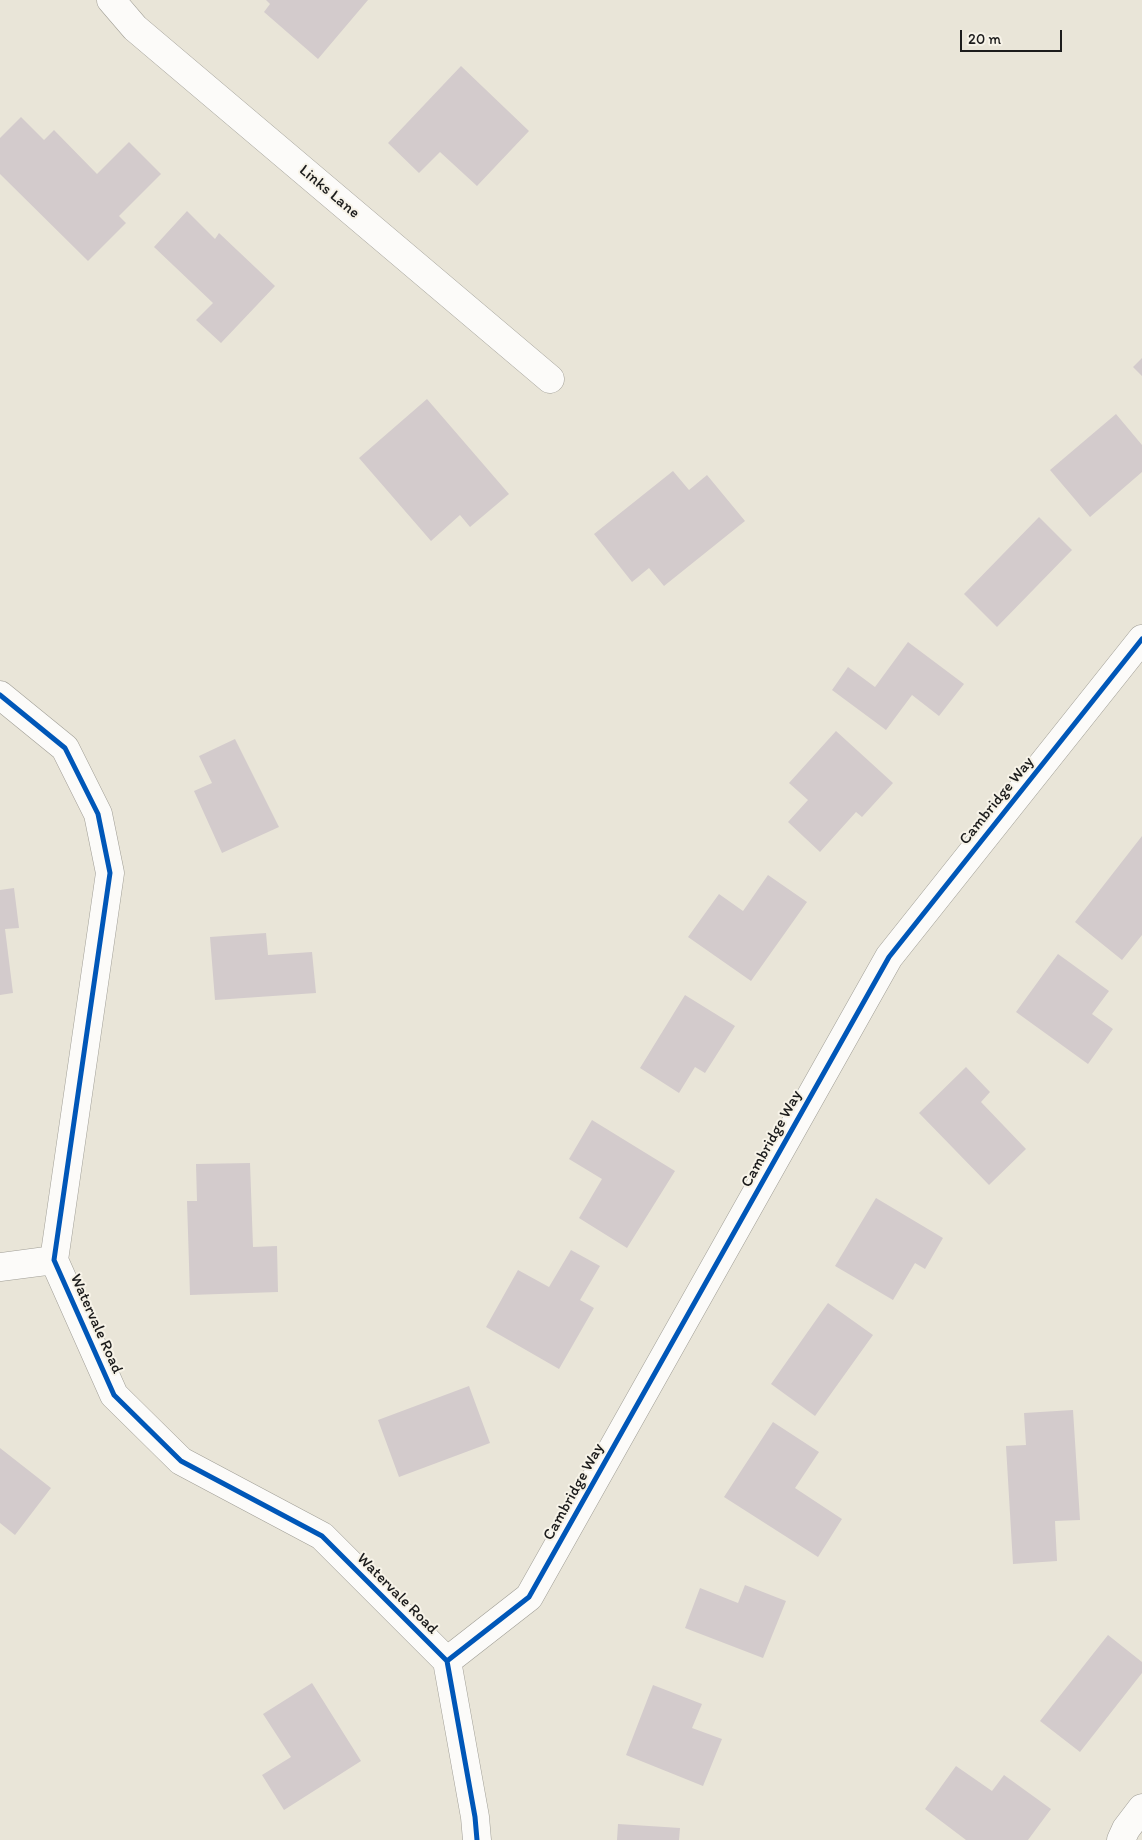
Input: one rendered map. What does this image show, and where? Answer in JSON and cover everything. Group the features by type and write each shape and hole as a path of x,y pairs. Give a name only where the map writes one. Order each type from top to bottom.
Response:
{"street":[{"name":"Links Lane","path":"111,0 135,28 550,379"},
{"name":"Cambridge Way","path":"447,1661 529,1597 889,956 1142,639"},
{"name":"Watervale Road","path":"0,694 65,748 98,814 110,873 54,1260 114,1395 181,1461 322,1536 447,1661"},
{"path":"0,1267 54,1260"},
{"path":"447,1661 475,1817 477,1840"},
{"path":"1121,1840 1126,1829 1142,1808"}],"building":[{"path":"266,0 368,0 318,59 264,12 270,4"},
{"path":"461,66 529,131 477,186 440,152 419,173 388,143"},
{"path":"21,117 44,140 54,130 97,174 129,142 161,174 119,216 126,223 88,261 0,174 0,138"},
{"path":"187,211 215,239 219,233 275,286 221,343 196,320 213,303 154,247"},
{"path":"1142,358 1142,376 1133,367"},
{"path":"427,399 509,494 470,527 460,515 431,541 359,458"},
{"path":"1116,414 1142,445 1142,472 1090,517 1050,470"},
{"path":"673,471 689,490 707,475 745,521 664,586 649,568 632,582 594,534"},
{"path":"1039,517 1072,550 997,627 964,594"},
{"path":"908,642 964,684 939,716 912,695 886,730 832,690 848,667 875,687"},
{"path":"836,731 893,783 862,817 856,812 820,852 788,822 808,800 789,783"},
{"path":"235,739 279,827 222,853 194,791 212,783 199,756"},
{"path":"1142,836 1142,935 1122,960 1075,922"},
{"path":"768,875 807,902 751,981 688,937 719,894 743,911"},
{"path":"14,888 19,928 5,929 13,993 0,995 0,890"},
{"path":"266,933 268,955 312,952 316,993 215,1000 210,937"},
{"path":"1058,954 1109,991 1092,1014 1113,1029 1088,1064 1016,1012"},
{"path":"685,995 735,1026 705,1073 695,1067 679,1093 640,1068"},
{"path":"966,1067 990,1092 981,1102 1026,1149 989,1185 919,1113"},
{"path":"592,1120 675,1171 627,1248 579,1218 602,1179 569,1159"},
{"path":"250,1163 253,1247 277,1246 278,1292 190,1295 187,1201 197,1201 196,1164"},
{"path":"876,1198 943,1238 925,1269 915,1263 893,1300 835,1266"},
{"path":"571,1250 600,1266 580,1300 594,1308 559,1369 486,1327 518,1270 549,1287"},
{"path":"828,1303 873,1335 815,1416 771,1384"},
{"path":"469,1386 490,1443 399,1477 378,1420"},
{"path":"1073,1410 1080,1520 1055,1521 1057,1561 1013,1564 1006,1446 1026,1445 1024,1413"},
{"path":"773,1422 819,1452 795,1488 842,1519 818,1557 724,1497"},
{"path":"0,1448 51,1488 15,1535 0,1523"},
{"path":"745,1585 786,1601 763,1658 685,1628 700,1588 738,1603"},
{"path":"1108,1635 1142,1662 1142,1673 1080,1752 1040,1721"},
{"path":"312,1683 361,1761 284,1810 262,1775 291,1757 263,1714"},
{"path":"653,1685 702,1704 692,1728 722,1739 703,1786 626,1755"},
{"path":"956,1766 992,1791 1004,1775 1051,1809 1028,1840 966,1840 925,1809"},
{"path":"618,1824 680,1828 679,1840 617,1840"}],"cycle path":[{"path":"447,1661 529,1597 889,957 1142,639"},
{"path":"0,695 65,748 98,814 110,873 54,1260 114,1395 181,1461 322,1536 447,1661 475,1817 477,1840"}]}
